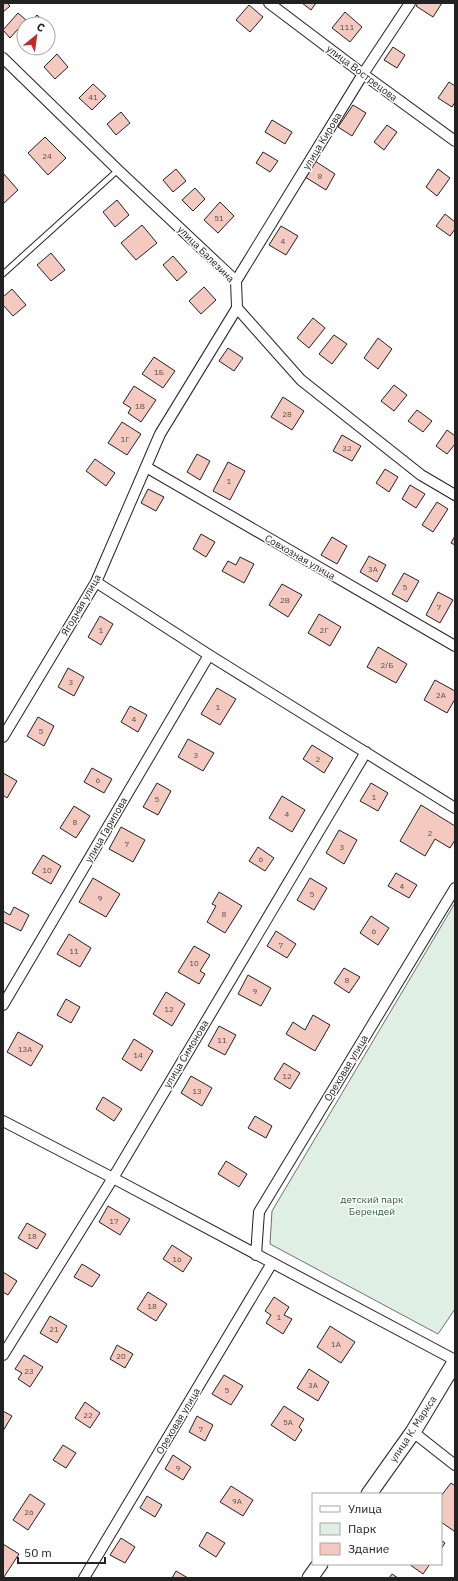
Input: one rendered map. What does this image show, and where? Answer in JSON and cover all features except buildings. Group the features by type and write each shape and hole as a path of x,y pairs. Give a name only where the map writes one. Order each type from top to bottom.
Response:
{"main road":[{"name":"улица К. Маркса","path":"370,1493 412,1432 455,1361"},
{"path":"310,1578 319,1565"}],"street":[{"name":"улица Вострецова","path":"269,3 455,141"},
{"name":"улица Кирова","path":"236,281 363,74 410,3"},
{"name":"улица Балезина","path":"3,58 118,170 236,281 237,308"},
{"path":"146,467 160,434 237,308 302,380 421,475 455,494"},
{"name":"Ягодная улица","path":"3,737 96,582 146,467"},
{"name":"Совхозная улица","path":"146,467 455,646"},
{"path":"96,582 209,655 455,808"},
{"name":"улица Гарипова","path":"3,1005 209,655"},
{"name":"улица Симонова","path":"3,1355 113,1178 366,752"},
{"name":"Ореховая улица","path":"256,1254 259,1212 455,888"},
{"path":"3,1121 113,1178 455,1361"},
{"name":"Ореховая улица","path":"84,1578 272,1263"},
{"path":"412,1432 455,1465"}],"lane":[{"path":"3,274 118,170"}],"green space":[{"name":"детский парк Берендей","path":"455,903 455,1309 438,1334 270,1244 272,1211"}]}
